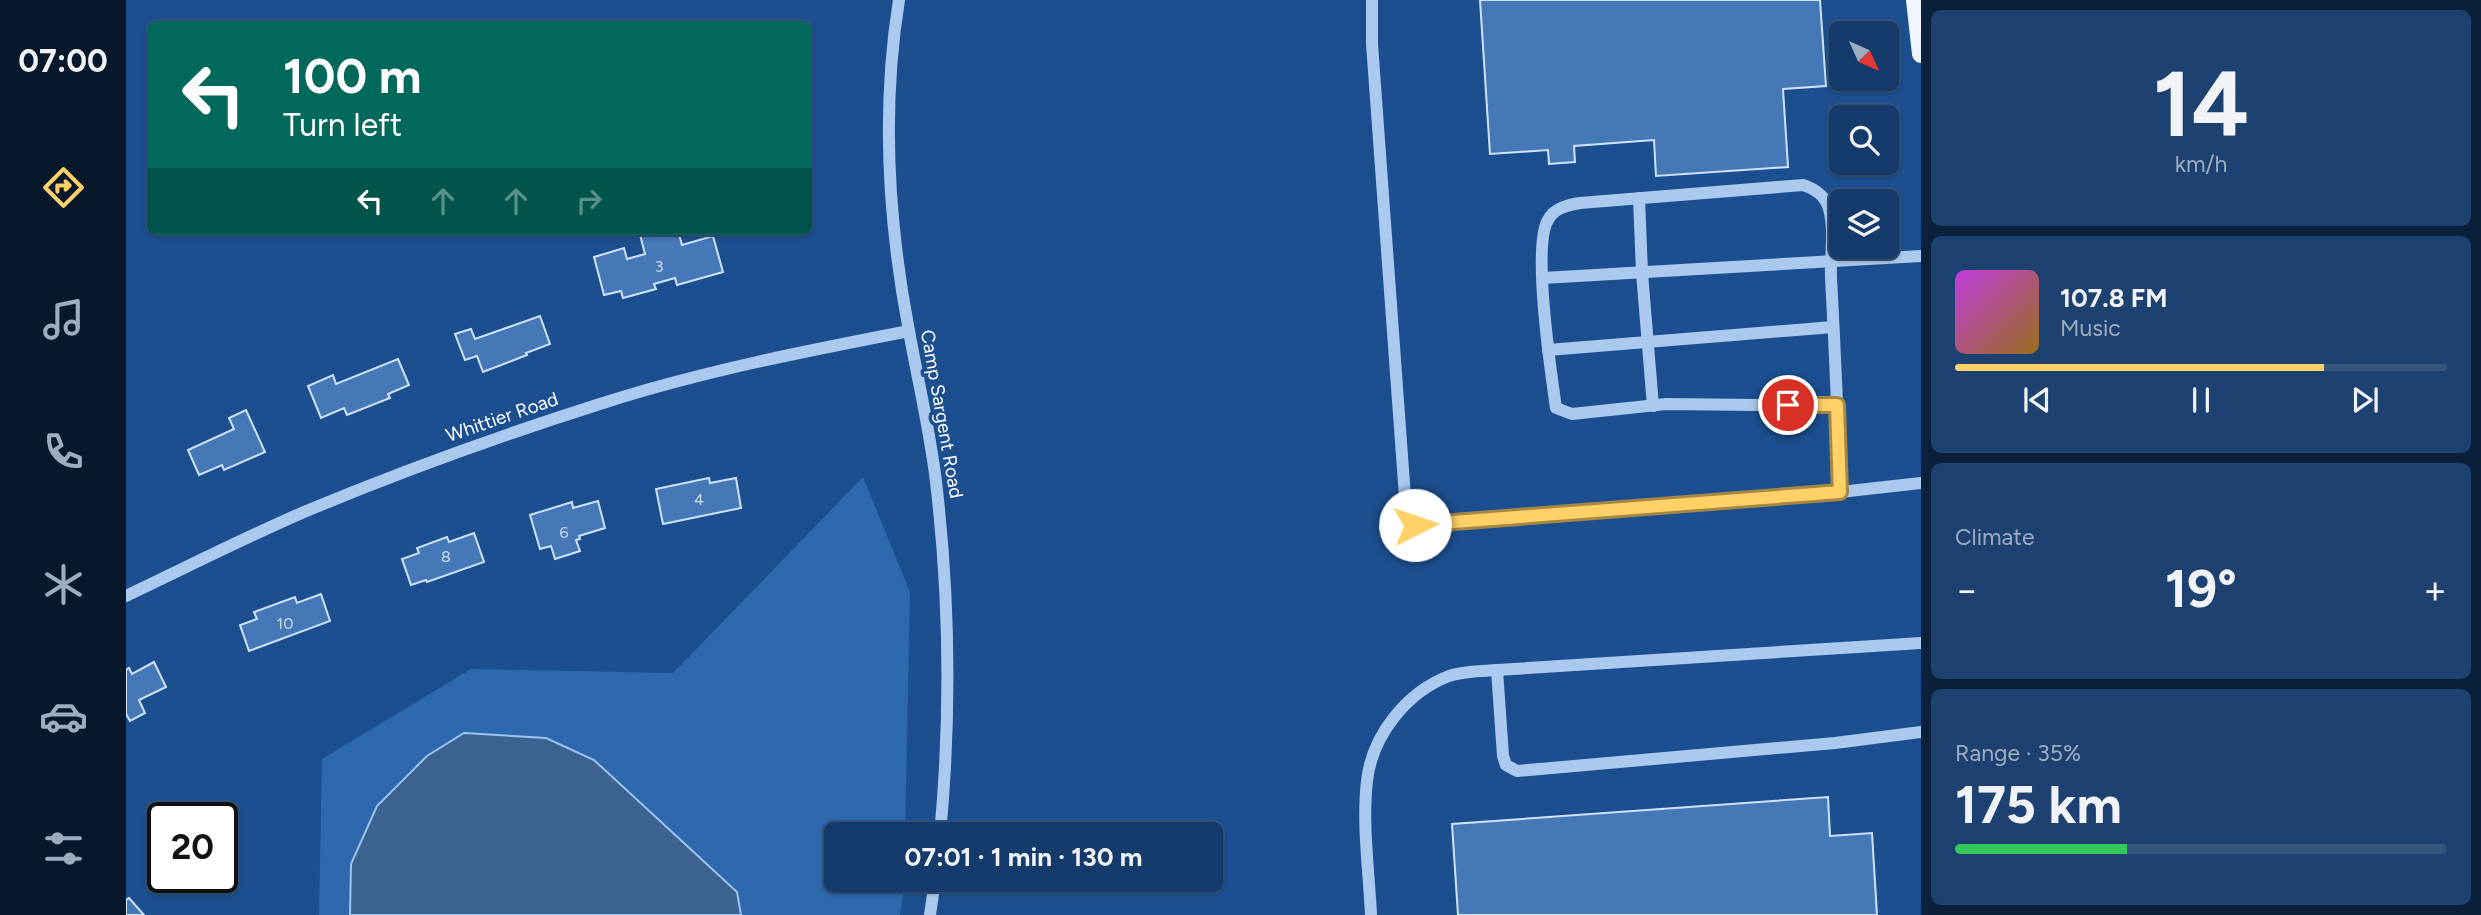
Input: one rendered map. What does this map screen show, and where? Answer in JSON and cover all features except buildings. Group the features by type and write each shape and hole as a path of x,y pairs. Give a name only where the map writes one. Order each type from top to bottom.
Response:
{"main road":[{"path":"1915,0 1921,54"}],"street":[{"name":"Camp Sargent Road","path":"899,0 888,99 887,163 894,234 936,480 945,576 949,673 941,822"},
{"path":"1372,0 1373,57 1405,497 1415,525 1840,492 1921,483"},
{"path":"1837,405 1653,406 1572,414 1556,408 1548,350 1543,278 1542,235 1548,218 1564,206 1639,198 1803,184 1818,190 1829,207 1830,261 1837,405 1840,492"},
{"path":"1639,198 1653,406"},
{"path":"1543,278 1921,256"},
{"path":"1548,350 1833,327"},
{"name":"Whittier Road","path":"126,596 303,513 466,449 667,384 790,354 909,331"},
{"path":"1371,915 1367,779 1377,746 1391,720 1412,698 1432,684 1452,675 1497,670 1921,643"},
{"path":"1497,670 1503,756 1506,765 1517,771 1835,743 1921,732"},
{"path":"930,915 933,892"}],"shaded area":[{"path":"863,477 910,592 905,822 824,822 824,892 903,892 900,915 319,915 322,759 471,669 673,673"},
{"path":"464,733 546,738 594,760 737,892 741,915 350,915 351,864 377,806 427,756"}],"route":[{"path":"1415,525 1840,492 1837,405 1788,405"}]}
